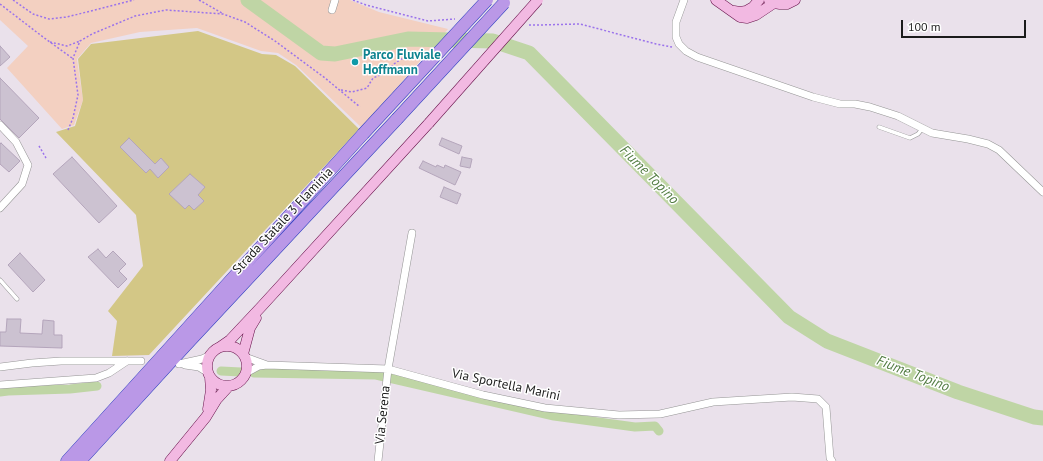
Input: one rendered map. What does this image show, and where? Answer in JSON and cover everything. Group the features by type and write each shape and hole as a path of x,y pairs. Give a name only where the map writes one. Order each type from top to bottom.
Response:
{"highway":[{"name":"Strada Statale 3 Flaminia","path":"67,461 486,0"},
{"name":"Strada Statale 3 Flaminia","path":"80,461 186,345 506,2"}],"main road":[{"path":"206,417 212,390 207,366 210,355 230,340 261,307 429,123 538,0"},
{"path":"716,0 740,17 747,18 756,15 772,1 780,4 787,4 795,0"},
{"path":"730,10 740,12 746,11 753,7 759,0"},
{"path":"208,374 213,381 228,387 239,383 243,378 247,368 247,362 244,355 250,328 261,307"},
{"name":"Via Sportella Marini","path":"220,347 233,347 244,355"},
{"path":"170,461 206,417 217,399 228,387"}],"street":[{"path":"332,10 335,0"},
{"path":"684,0 676,22 676,37 679,44 697,57 813,97 840,104 855,104 870,107 898,116 932,132 988,144 999,150 1043,192"},
{"path":"0,125 16,142 28,165 22,184 0,208"},
{"name":"Via Serena","path":"378,461 388,370 412,234"},
{"path":"208,374 199,367 179,364 202,359 210,355"},
{"name":"Via Sportella Marini","path":"244,355 267,365 388,370 483,395 546,408 619,415 660,414 713,402 792,397 818,398 826,407 830,458 832,461"},
{"path":"0,368 32,363 61,361 141,362"},
{"path":"0,385 96,378 109,373 127,361"},
{"path":"246,373 259,366 267,365"}],"lane":[{"path":"879,128 910,138 918,134 923,128"},
{"path":"0,280 17,299"}],"path":[{"path":"13,0 33,14 49,19 67,17 134,0"},
{"path":"199,0 223,14 245,22 275,41 360,106"},
{"path":"353,0 366,5 428,21 454,19 462,20"},
{"path":"0,4 49,42 73,58"},
{"path":"49,42 67,46 135,16 166,10 223,14"},
{"path":"524,24 580,24 670,47 679,44"},
{"path":"68,130 73,118 78,96 73,58 80,41"},
{"path":"339,89 352,92 367,88 372,78 385,73 394,64 402,59 418,58"},
{"path":"39,146 46,158"}],"shaded area":[{"name":"Parco Fluviale Hoffmann","path":"0,0 350,0 379,12 448,29 362,128 296,65 278,53 261,51 197,28 140,32 91,43 77,59 83,100 74,125 62,129 7,68 28,46 0,20"},
{"path":"198,31 262,54 276,55 295,66 359,129 149,355 112,356 117,321 108,311 143,266 136,215 56,132 75,126 83,100 78,59 91,44"}],"building":[{"path":"0,46 10,57 0,66"},
{"path":"0,78 39,118 19,138 0,119"},
{"path":"129,138 155,164 161,158 169,167 158,178 150,169 146,173 120,147"},
{"path":"442,138 462,146 459,154 439,145"},
{"path":"1,143 20,161 9,172 0,164"},
{"path":"72,157 117,206 99,223 53,174"},
{"path":"462,157 472,159 470,168 460,166"},
{"path":"423,161 436,167 437,165 444,168 445,165 461,172 455,185 419,168"},
{"path":"190,174 205,187 198,195 204,201 194,210 189,205 185,209 169,194"},
{"path":"444,187 461,194 457,204 440,197"},
{"path":"98,249 106,258 113,251 126,264 119,271 127,279 118,288 88,257"},
{"path":"20,253 45,280 33,292 8,265"},
{"path":"7,319 21,319 20,333 42,334 43,320 54,321 54,335 62,335 62,348 0,346 0,332 6,332"}],"waterway":[{"name":"Fiume Topino","path":"248,0 321,53 335,54 408,39 493,41 529,53 789,317 827,341 958,392 1034,417 1043,418"},
{"path":"221,371 241,372"},
{"path":"254,373 376,375 554,416 635,427 655,426 659,431"},
{"path":"0,392 70,389 97,386"}],"place":[{"name":"Parco Fluviale Hoffmann","path":"355,62"}]}
